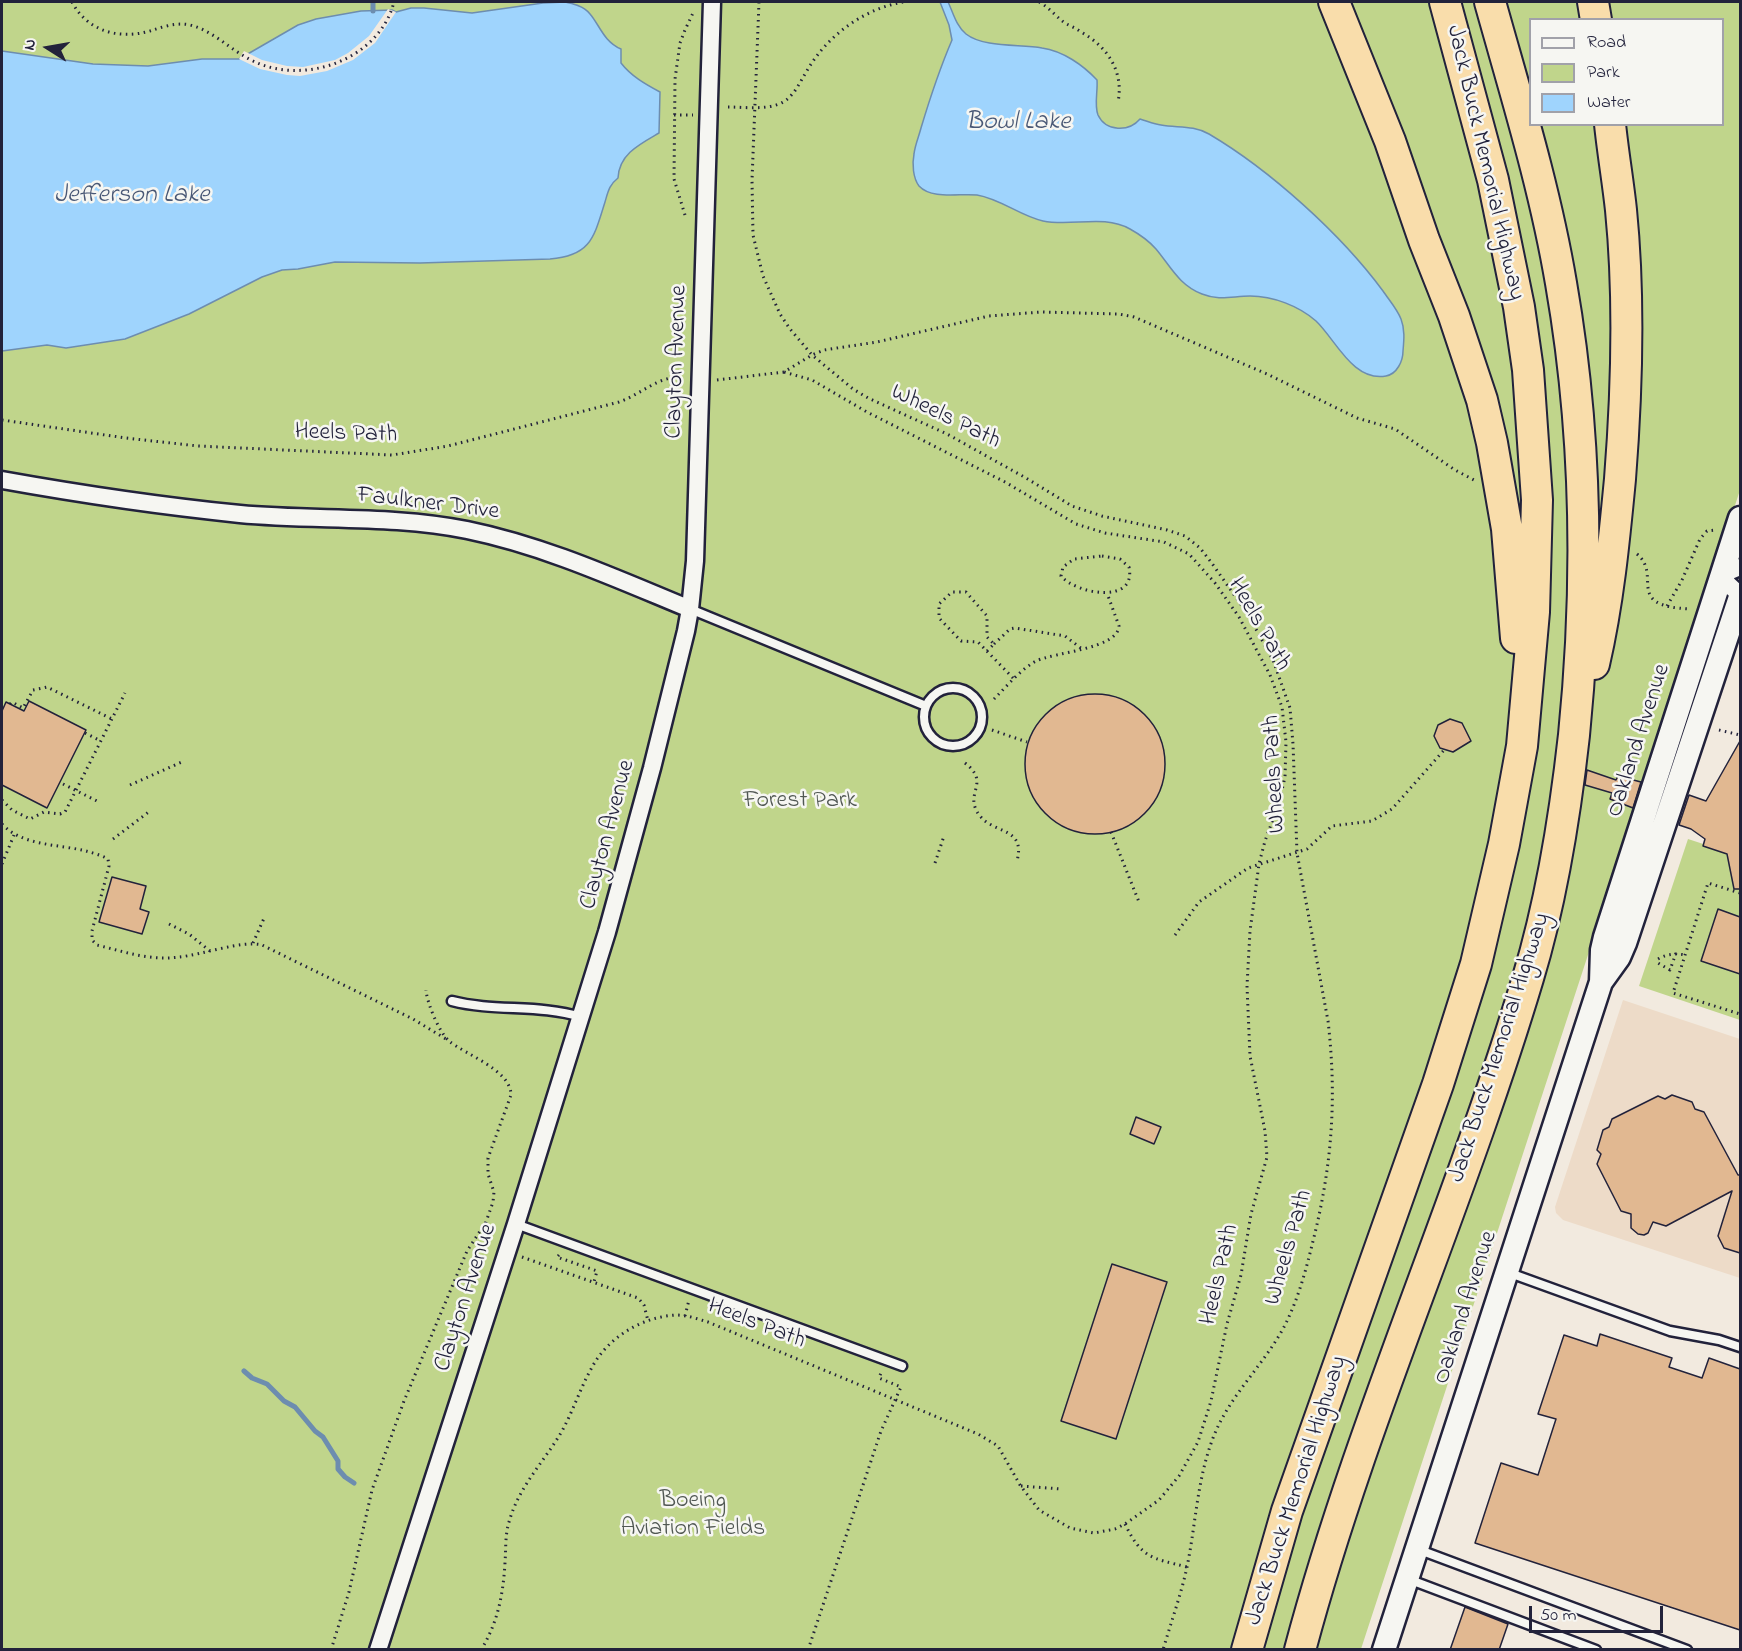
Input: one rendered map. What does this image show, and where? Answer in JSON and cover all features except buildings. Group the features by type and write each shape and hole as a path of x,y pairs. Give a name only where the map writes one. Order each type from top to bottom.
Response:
{"highway":[{"path":"1334,2 1389,141 1454,316 1482,400 1507,529 1519,665 1522,746"},
{"name":"Jack Buck Memorial Highway","path":"1247,1650 1287,1511 1434,1094 1476,964 1504,844 1522,746 1534,612 1537,500 1527,370 1519,307 1496,191 1445,2"},
{"name":"Jack Buck Memorial Highway","path":"1300,1650 1338,1521 1481,1119 1529,976 1557,853 1572,755 1580,671 1583,549 1581,464 1572,358 1562,283 1549,220 1490,2"},
{"path":"1593,2 1596,18"},
{"path":"1572,755 1604,621 1613,556 1624,419 1625,264 1610,126"}],"street":[{"name":"Clayton Avenue","path":"378,1650 581,1017 632,844 690,609 695,561 712,2"},
{"name":"Faulkner Drive","path":"2,480 241,514 409,523 464,529 546,550 690,609"},
{"name":"Oakland Avenue","path":"1384,1650 1601,982 1602,950 1605,937 1732,571 1740,518"},
{"path":"1732,571 1728,584 1740,596"},
{"name":"Oakland Avenue","path":"1601,982 1619,957 1625,943 1740,596"}],"lane":[{"name":"Faulkner Drive","path":"690,609 926,706"},
{"path":"949,688 958,688 976,698 981,707 982,723 974,737 968,742 954,746 945,745 930,734 926,726 924,716 926,706 939,692 949,688"},
{"path":"452,1000 481,1007 557,1011 581,1017"},
{"path":"516,1224 902,1366"},
{"path":"1507,1272 1670,1331 1719,1340 1740,1347"},
{"path":"1417,1549 1687,1650"},
{"path":"1407,1579 1596,1650"}],"path":[{"path":"72,2 82,17 92,26 115,34 128,35 169,25 186,24 216,35 241,55 260,64 280,70 309,70 338,63 361,49 378,32 392,10 394,2"},
{"name":"Wheels Path","path":"759,2 753,235 756,257 767,287 780,314 795,336 835,376 860,394 947,434 1072,506 1102,516 1185,536 1200,548 1247,613 1273,660 1286,693 1292,723 1297,853 1331,1048 1333,1122 1328,1169 1310,1255 1285,1325 1235,1397 1213,1437 1200,1480 1187,1567 1163,1650"},
{"path":"728,107 769,107 781,104 798,88 808,68 821,52 848,25 882,8 904,2"},
{"path":"1039,2 1102,48 1115,66 1119,78 1118,102"},
{"path":"685,215 674,179 674,115 677,57 684,30 693,13"},
{"path":"674,115 688,115"},
{"path":"711,380 730,380 784,372 824,350 877,342 989,316 1041,312 1125,315 1267,374 1357,418 1395,429 1455,470 1478,482"},
{"name":"Heels Path","path":"481,1650 493,1629 500,1606 507,1530 519,1494 562,1430 599,1355 621,1334 648,1321 676,1315 702,1320 896,1399 993,1441 1004,1453 1020,1485 1039,1510 1070,1528 1094,1533 1115,1529 1153,1505 1169,1490 1190,1458 1198,1442 1210,1401 1227,1324 1241,1275 1251,1214 1267,1157 1253,1080 1247,1006 1249,952 1259,864 1285,777 1286,742 1282,707 1270,675 1227,599 1195,559 1182,549 1164,542 1105,533 1076,524 1022,492 874,416 812,380 784,372"},
{"name":"Heels Path","path":"2,420 198,446 392,456 448,446 619,402 663,379 679,376"},
{"path":"1667,606 1682,580 1700,539 1707,531 1718,531"},
{"path":"1635,552 1644,563 1650,596 1653,600 1667,606 1692,609"},
{"path":"1102,556 1126,562 1130,572 1129,579 1122,588 1107,593 1081,589 1068,582 1061,576 1063,567 1074,559 1102,556"},
{"path":"994,644 987,637 987,616 966,592 952,592 939,604 939,618 961,641 978,642 1014,680"},
{"path":"994,699 1034,662 1113,639 1119,630 1107,593"},
{"path":"987,651 1010,629 1015,628 1065,636 1082,649"},
{"path":"10,704 12,702 23,708 33,690 47,687 112,719"},
{"path":"2,800 12,810 30,819 44,812 60,814 65,812 125,693"},
{"path":"992,730 1027,742"},
{"path":"1719,730 1740,735"},
{"path":"85,733 101,741"},
{"path":"1174,934 1199,902 1241,872 1307,849 1332,826 1372,821 1384,815 1392,809 1444,750"},
{"path":"130,785 184,761"},
{"path":"965,763 978,778 973,795 978,814 989,824 1009,832 1014,837 1019,851 1017,861"},
{"path":"63,784 99,802"},
{"path":"113,839 150,811"},
{"path":"2,824 14,835 108,859 109,866 92,931 94,943 149,958 181,957 253,943 262,945 379,1004 413,1018 499,1073 511,1089 510,1102 488,1158 488,1174 494,1197 486,1222 467,1251 447,1304 404,1401 372,1490 349,1592 331,1650"},
{"path":"1111,832 1139,902"},
{"path":"2,864 14,835"},
{"path":"935,862 944,836"},
{"path":"1740,893 1708,883 1673,993 1740,1014"},
{"path":"253,943 265,915"},
{"path":"169,924 189,934 210,951"},
{"path":"1676,953 1670,970 1658,963 1661,957 1676,953 1685,955"},
{"path":"426,990 429,1006 447,1039"},
{"path":"517,1255 638,1298 644,1305 648,1321"},
{"path":"558,1255 557,1257 597,1271 594,1282"},
{"path":"808,1650 881,1431 901,1387 879,1377 880,1375"},
{"path":"1020,1485 1061,1489"},
{"path":"1125,1524 1137,1546 1146,1555 1187,1567"}],"shaded area":[{"path":"1623,1000 1740,1039 1740,1278 1563,1220 1556,1213 1555,1207"}],"green space":[{"name":"Forest Park","path":"2,2 1740,2 1740,490 1361,1649 2,1650"},
{"path":"1688,839 1740,856 1740,1020 1639,986"}],"water":[{"name":"Jefferson Lake","path":"565,2 585,9 607,39 621,49 621,63 625,68 660,92 659,133 632,151 622,162 618,178 608,192 594,235 583,249 574,254 550,259 420,263 335,262 282,270 262,277 189,314 125,339 66,348 47,345 2,351 2,51 93,64 148,66 202,59 239,59 298,25 316,19 361,11 392,10 396,12 411,8 424,8 472,13"},
{"name":"Bowl Lake","path":"940,2 948,2 960,27 966,34 982,42 1050,50 1065,55 1079,64 1097,80 1097,111 1106,125 1124,128 1140,119 1158,125 1203,131 1280,184 1347,247 1395,308 1402,323 1404,335 1403,355 1396,370 1386,376 1364,373 1346,358 1316,321 1285,303 1259,296 1214,297 1194,290 1176,275 1150,243 1120,225 1098,221 1065,223 1043,221 986,197 931,193 919,186 913,171 915,147 935,83 952,40"}],"pier":[{"path":"388,9 396,12 375,43 353,60 327,71 300,76 287,75 260,69 239,59 244,51 262,60 287,66 303,67 335,60 369,36"}],"waterway":[{"path":"373,2 373,11"},
{"path":"244,1371 252,1378 267,1384 284,1401 295,1407 323,1437 338,1461 338,1469 354,1483"}],"park label":[{"name":"Boeing Aviation Fields","path":"693,1516"}]}
